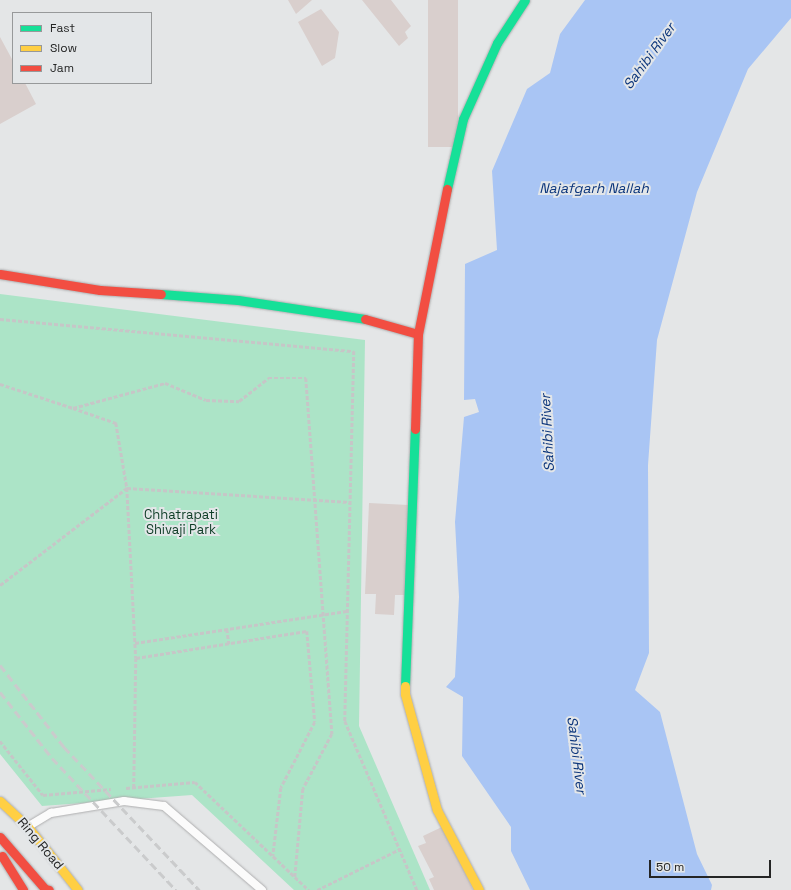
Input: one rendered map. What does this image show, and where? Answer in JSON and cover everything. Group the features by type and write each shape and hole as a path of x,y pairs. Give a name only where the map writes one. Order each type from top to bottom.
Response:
{"street":[{"path":"480,890 437,810 405,694 418,334 443,203 464,119 497,43 525,0"},
{"path":"0,274 100,290 238,300 357,317 418,334"},
{"name":"Ring Road","path":"0,801 28,827 78,890"},
{"path":"0,837 45,889 49,890"},
{"path":"0,854 23,890"}],"lane":[{"path":"28,827 50,813 124,802 164,806 262,890"}],"path":[{"path":"0,319 354,351 345,722 418,890"},
{"path":"73,408 165,383 206,400 239,401 268,378 306,378 332,734 303,789 295,877"},
{"path":"0,384 116,423 127,488 136,643 134,787"},
{"path":"0,585 127,488 350,502"},
{"path":"136,643 348,611"},
{"path":"227,629 229,644"},
{"path":"136,658 307,631 315,722 281,788 273,856"},
{"path":"316,890 400,849"}],"green space":[{"name":"Chhatrapati Shivaji Park","path":"0,294 365,340 359,726 430,890 294,890 192,795 42,806 0,754"}],"water":[{"name":"Najafgarh Nallah","path":"585,0 791,0 791,18 748,69 697,192 657,340 648,465 649,653 635,690 660,712 697,854 712,885 711,890 530,890 511,851 511,827 462,756 463,697 446,687 455,677 459,597 455,522 464,417 479,412 475,399 464,400 465,264 497,250 492,171 527,89 550,73 560,34"}],"building":[{"path":"288,0 312,0 296,14"},
{"path":"362,0 391,0 411,26 405,32 408,38 399,46"},
{"path":"428,0 458,0 458,147 428,147"},
{"path":"321,9 339,32 335,58 322,66 298,22"},
{"path":"0,37 12,59 12,84 26,84 36,104 0,124"},
{"path":"369,503 408,505 405,595 395,595 394,615 375,614 376,594 365,594"},
{"path":"444,826 473,890 434,890 429,879 434,877 418,846 426,843 423,836"}],"railway":[{"path":"0,665 64,747 199,890"},
{"path":"0,692 52,758 176,890"}],"traffic: fast":[{"path":"447,189 463,119 497,43 525,0"},
{"path":"161,294 238,300 365,319"},
{"path":"405,686 415,429"}],"traffic: slow":[{"path":"405,686 405,694 437,810 479,890"},
{"path":"0,801 28,827 78,890"}],"traffic: jam":[{"path":"415,429 418,334 447,189"},
{"path":"0,274 100,290 161,294"},
{"path":"365,319 418,334"},
{"path":"0,837 45,889 49,890"},
{"path":"2,856 23,890"}],"water label":[{"name":"Sahibi River","path":"649,56"},
{"name":"Sahibi River","path":"547,433"},
{"name":"Sahibi River","path":"577,755"}]}
